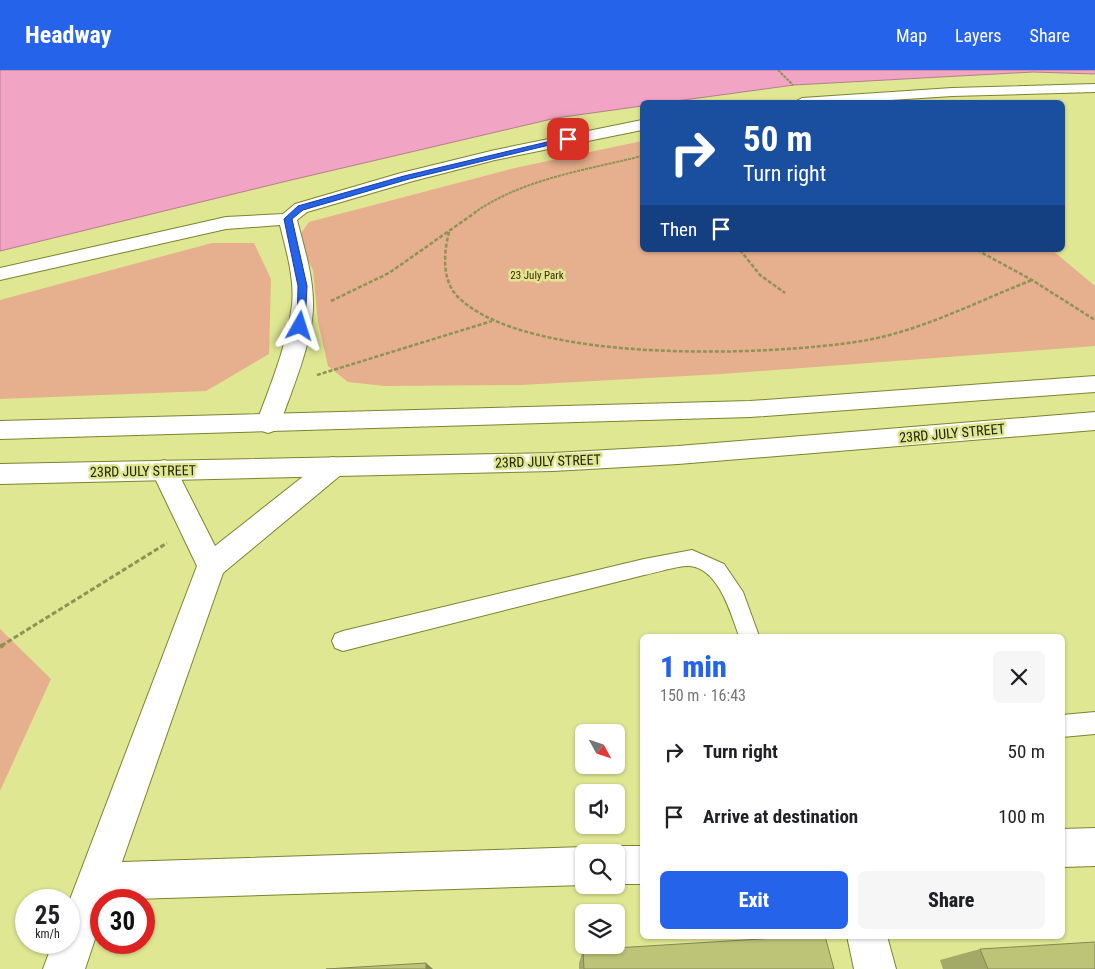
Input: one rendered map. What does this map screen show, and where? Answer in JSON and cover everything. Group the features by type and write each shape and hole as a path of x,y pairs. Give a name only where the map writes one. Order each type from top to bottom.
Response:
{"street":[{"path":"832,100 952,92 1095,88"},
{"path":"0,274 209,227 255,220 288,219 301,208 312,203 407,177 559,141 640,125"},
{"path":"268,424 295,346 302,312 303,286 288,219"},
{"path":"0,430 268,424 750,409 1095,384"},
{"name":"23RD JULY STREET","path":"0,474 554,462 678,455 1095,421"},
{"path":"64,969 210,566 333,467"},
{"path":"164,470 210,566"},
{"path":"1065,848 1095,847"},
{"path":"625,865 640,864"},
{"path":"95,882 575,866"},
{"path":"867,939 875,969"}],"lane":[{"path":"343,641 644,567 692,558 717,570 736,598 748,634"},
{"path":"1065,726 1095,723"}],"path":[{"path":"778,70 794,85"},
{"path":"302,312 333,300 388,273 481,208 505,195 537,183 640,157"},
{"path":"449,232 444,245 444,259 450,284 458,297 470,308 493,321 517,330 550,337 627,347 732,351 820,346 862,341 921,326 1032,280"},
{"path":"742,252 760,275 785,293"},
{"path":"981,252 1032,280 1095,320"},
{"path":"281,386 493,321"},
{"path":"0,647 192,528"}],"green space":[{"name":"23 July Park","path":"640,141 640,252 1054,252 1095,286 1095,346 722,374 521,385 385,386 348,382 328,366 318,322 313,270 300,246 301,233 309,222 515,168"},
{"path":"212,243 254,243 271,279 269,354 206,391 0,399 0,300"},
{"path":"0,629 51,679 0,791"}],"shaded area":[{"path":"0,70 1095,70 1095,74 1033,72 794,85 684,100 640,100 640,106 556,118 0,251"}],"building":[{"path":"761,939 826,939 834,969 584,969 583,954 625,954 625,947"},
{"path":"1095,942 1095,969 988,969 980,949"},
{"path":"426,963 426,969 326,969"}],"route":[{"path":"300,326 303,286 288,219 301,208 312,203 407,177 568,139"}]}
